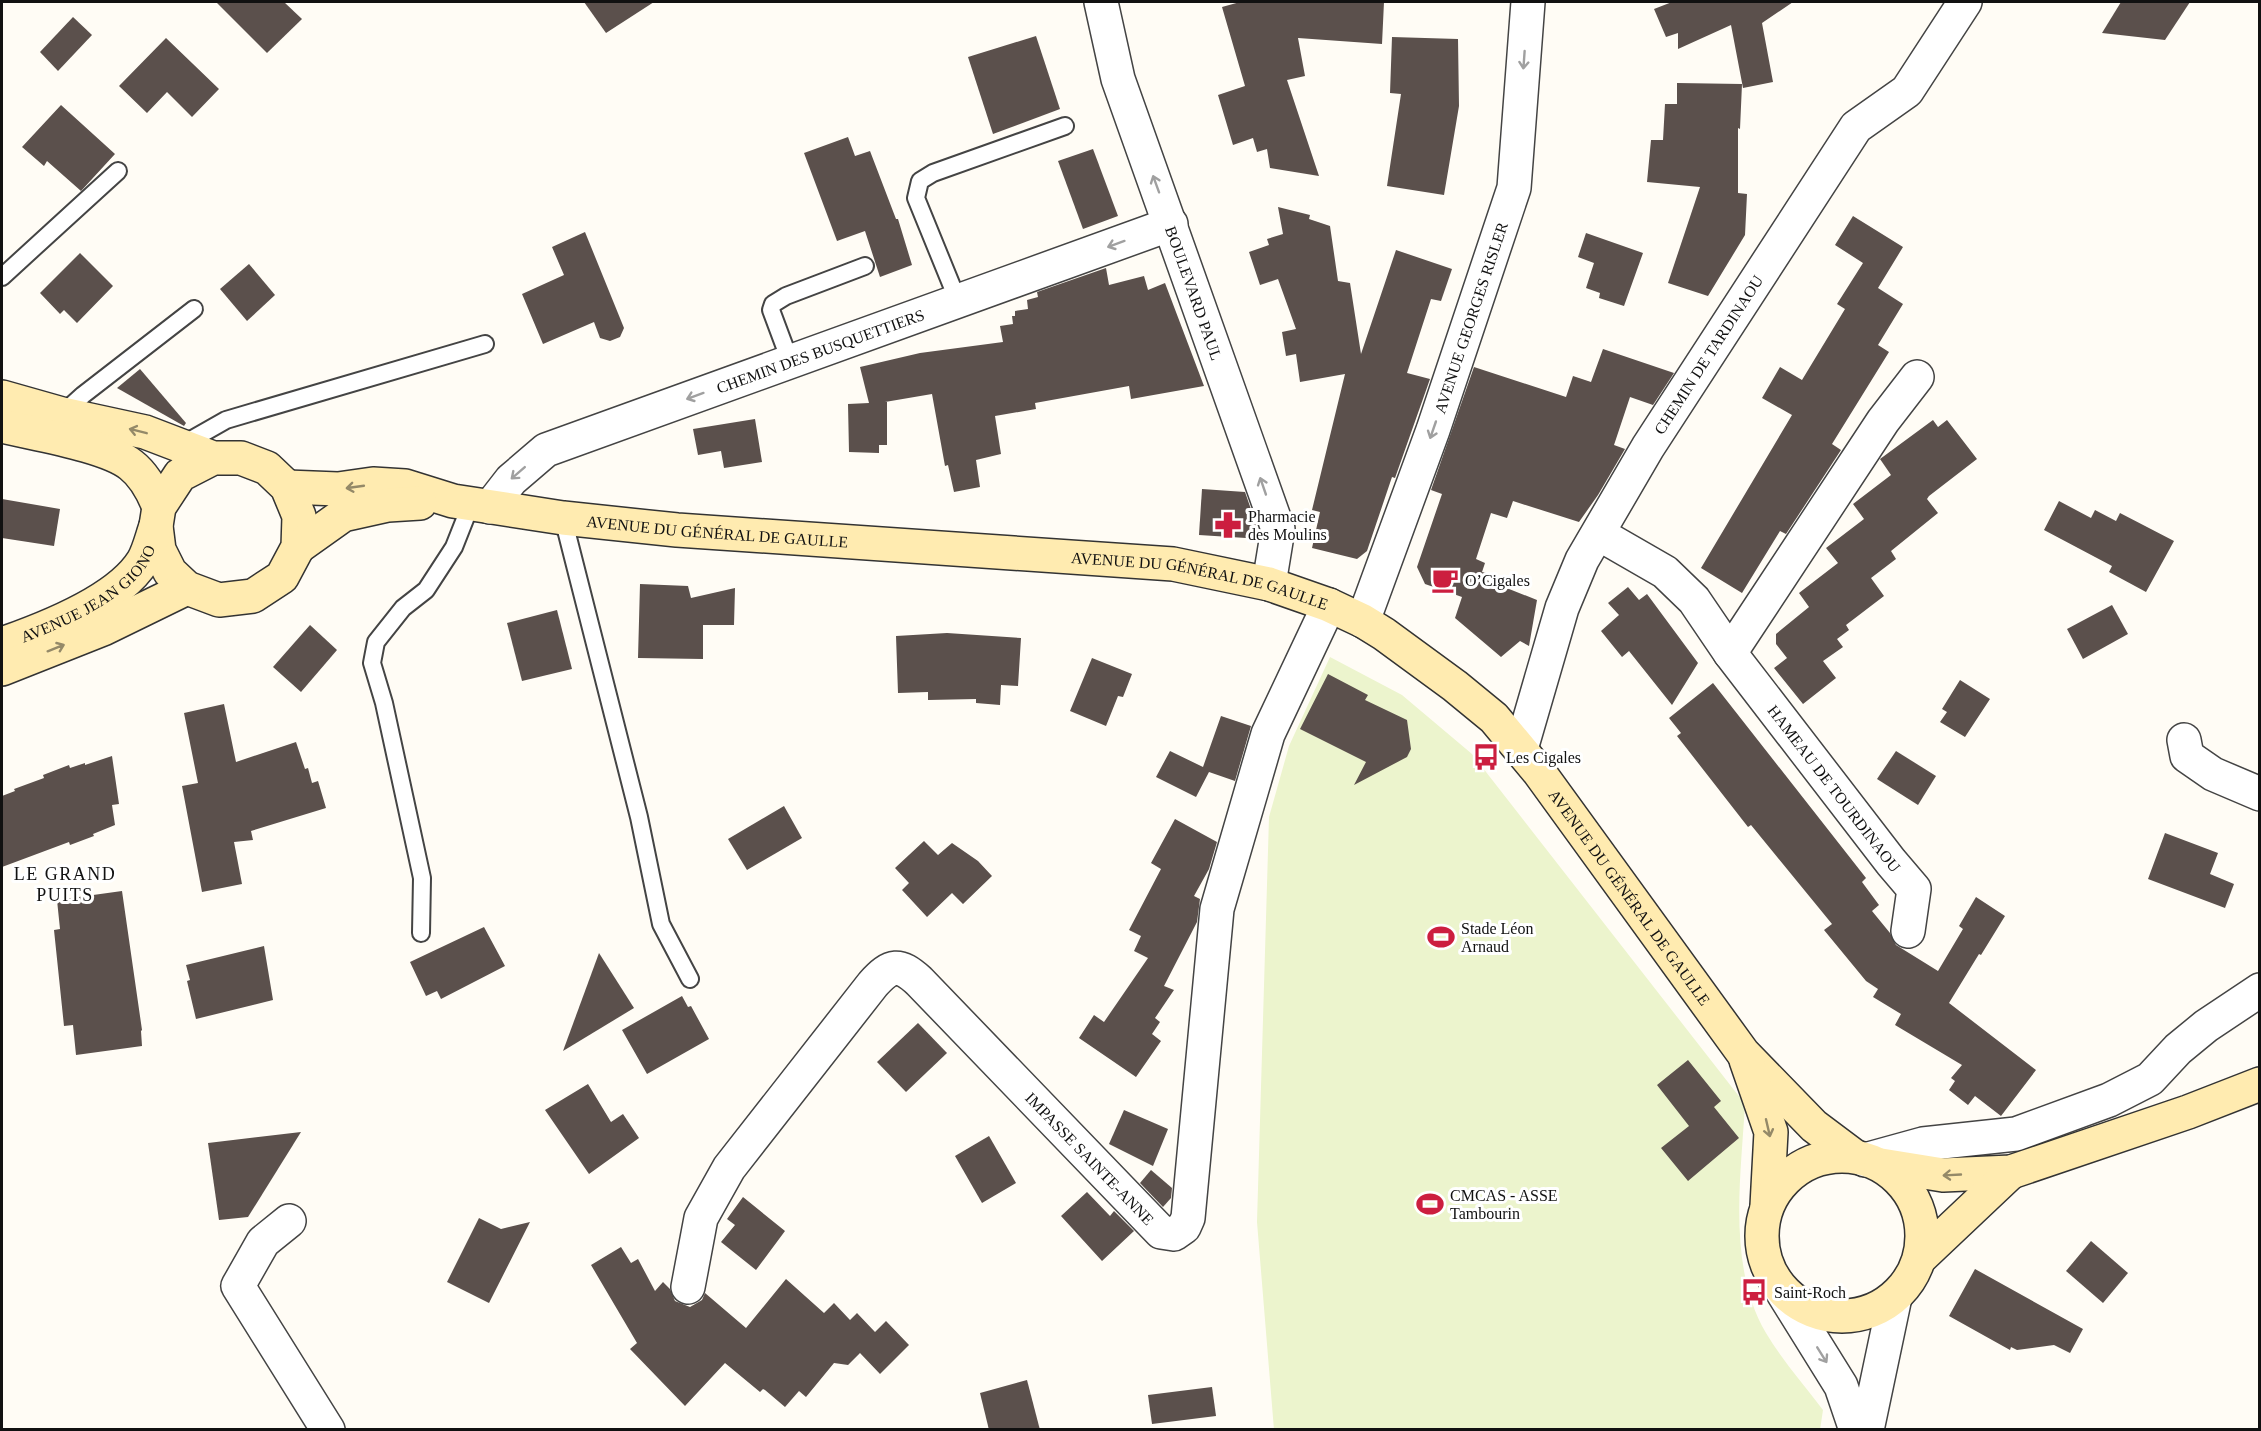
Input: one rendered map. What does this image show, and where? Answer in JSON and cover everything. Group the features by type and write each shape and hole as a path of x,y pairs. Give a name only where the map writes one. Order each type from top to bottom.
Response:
{"main road":[{"path":"2,397 50,424 131,465 152,490 158,517 159,550 170,572 187,588 219,600 254,596 282,577 298,547 299,516 287,487 267,468 241,458 213,458 145,432 50,424 2,426"},
{"path":"158,517 180,476 213,458"},
{"name":"AVENUE DU GÉNÉRAL DE GAULLE","path":"287,487 338,489 373,484 405,486 471,504 563,518 689,531 1173,564 1269,584 1329,605 1384,634 1494,718 1521,749 1743,1053 1814,1126 1866,1160"},
{"name":"AVENUE DU GÉNÉRAL DE GAULLE","path":"298,547 343,515 388,505 471,504"},
{"name":"AVENUE JEAN GIONO","path":"2,644 36,632 114,592 143,561 158,517"},
{"name":"AVENUE JEAN GIONO","path":"2,669 103,629 187,588"},
{"name":"AVENUE DU GÉNÉRAL DE GAULLE","path":"1743,1053 1771,1132 1767,1206"},
{"path":"1866,1160 1907,1188 1922,1222 1920,1258 1910,1280 1895,1297 1867,1313 1836,1317 1805,1308 1780,1288 1768,1269 1762,1249 1762,1227 1767,1206 1781,1183 1802,1166 1827,1157 1866,1160 1943,1175 2011,1172 2188,1112 2259,1084"},
{"path":"1920,1258 2011,1172"}],"street":[{"name":"BOULEVARD PAUL","path":"1101,2 1118,79 1278,529 1269,584"},
{"name":"AVENUE GEORGES RISLER","path":"1363,621 1433,430 1514,188 1528,2"},
{"name":"CHEMIN DE TARDINAOU","path":"1521,749 1562,608 1582,560 1648,447 1856,127 1907,91 1965,2"},
{"name":"CHEMIN DES BUSQUETTIERS","path":"471,504 511,480 546,450 1171,224"},
{"path":"1730,653 1883,421 1917,377"},
{"name":"HAMEAU DE TOURDINAOU","path":"1599,534 1665,572 1694,600 1730,653 1914,889 1908,931"},
{"name":"IMPASSE SAINTE-ANNE","path":"688,1287 701,1218 729,1168 873,984 886,970 894,968 908,971 920,981 1161,1232 1174,1234 1184,1227 1188,1218 1216,909 1268,734 1329,605"},
{"path":"2184,740 2187,756 2213,774 2259,794"},
{"path":"1866,1160 1923,1144 2016,1134 2109,1100 2150,1079 2178,1049 2206,1026 2259,990"},
{"path":"289,1221 263,1242 238,1286 328,1430"},
{"path":"1780,1288 1841,1386 1856,1430"},
{"path":"1867,1430 1895,1297"}],"lane":[{"path":"958,301 916,198 920,181 933,172 1065,126"},
{"path":"2,277 118,171"},
{"path":"790,362 771,310 773,304 786,296 865,266"},
{"path":"50,424 83,395 194,309"},
{"path":"181,446 226,420 485,344"},
{"path":"421,933 422,878 384,703 372,663 376,642 403,608 426,590 454,547 471,504"},
{"path":"563,518 639,817 661,924 690,979"}],"green space":[{"name":"Stade Léon Arnaud","path":"1330,657 1402,695 1472,754 1745,1104 1739,1221 1746,1280 1754,1307 1766,1333 1823,1410 1820,1430 1274,1430 1257,1222 1269,817 1289,746"}],"building":[{"path":"216,2 284,2 302,19 267,53"},
{"path":"584,2 654,2 606,33"},
{"path":"1240,2 1384,2 1382,44 1298,38 1305,76 1287,80 1319,176 1270,168 1267,149 1257,152 1253,138 1233,145 1218,95 1245,86 1222,7"},
{"path":"1672,2 1793,2 1762,23 1773,82 1743,88 1731,25 1678,49 1678,33 1666,37 1654,9"},
{"path":"2121,2 2190,2 2165,40 2102,33"},
{"path":"73,17 92,35 58,71 40,52"},
{"path":"1036,36 1060,109 993,134 968,57"},
{"path":"1392,37 1458,39 1459,106 1444,195 1387,186 1401,94 1390,93"},
{"path":"166,38 219,89 192,117 167,92 147,113 119,86"},
{"path":"1677,83 1742,84 1740,129 1738,128 1738,193 1747,194 1745,235 1708,296 1668,283 1700,187 1647,182 1651,140 1663,140 1665,104 1677,104"},
{"path":"61,105 115,154 81,191 47,161 44,166 22,147"},
{"path":"848,137 855,156 870,151 896,219 898,219 912,265 880,277 865,231 837,241 804,153"},
{"path":"1093,149 1118,216 1083,229 1058,161"},
{"path":"1278,207 1310,215 1309,219 1330,226 1338,281 1350,283 1361,354 1396,250 1452,269 1441,301 1431,299 1407,373 1430,379 1395,478 1392,477 1367,551 1357,559 1312,548 1320,512 1312,510 1345,374 1300,382 1296,354 1286,356 1282,332 1296,329 1278,279 1260,285 1249,252 1269,245 1267,239 1283,234"},
{"path":"1853,216 1903,247 1878,288 1903,304 1878,345 1889,352 1832,444 1841,450 1786,534 1780,531 1742,593 1701,568 1792,415 1762,398 1780,367 1802,380 1845,309 1837,304 1863,263 1835,245"},
{"path":"585,232 624,328 620,337 610,341 600,338 594,322 543,344 522,294 564,275 552,247"},
{"path":"1586,233 1643,253 1624,306 1599,298 1600,293 1586,288 1594,263 1578,257"},
{"path":"80,253 113,286 77,323 64,310 60,314 40,293"},
{"path":"249,264 275,295 247,321 220,289"},
{"path":"1106,268 1109,285 1144,276 1148,290 1165,283 1204,386 1131,399 1129,386 1035,403 1036,409 995,416 1001,454 976,460 980,487 954,492 948,465 945,466 932,394 885,402 887,402 887,445 879,445 879,453 849,452 848,404 869,403 860,367 920,353 1003,342 1000,326 1013,324 1012,316 1015,316 1015,311 1028,309 1027,300 1038,297 1037,292"},
{"path":"1603,349 1674,373 1653,405 1630,397 1614,445 1625,449 1579,522 1513,501 1507,518 1491,513 1476,559 1485,563 1482,572 1486,573 1484,579 1537,600 1529,646 1520,641 1501,657 1455,618 1462,597 1425,584 1417,567 1442,494 1431,490 1474,367 1566,397 1573,376 1591,382"},
{"path":"140,369 186,423 184,426 117,388"},
{"path":"755,419 762,462 724,468 721,451 698,455 693,429"},
{"path":"1933,420 1938,427 1947,420 1977,459 1929,496 1927,499 1938,513 1891,551 1896,559 1871,578 1884,596 1846,625 1849,630 1837,639 1843,647 1823,661 1836,678 1803,704 1774,668 1787,658 1776,644 1776,634 1809,607 1799,593 1838,563 1826,548 1864,519 1853,504 1891,475 1880,459"},
{"path":"1202,489 1245,492 1256,524 1256,531 1246,538 1199,535"},
{"path":"2,499 60,509 54,546 2,538"},
{"path":"2059,501 2091,518 2095,510 2116,521 2120,513 2174,541 2146,592 2109,572 2112,566 2044,530"},
{"path":"640,584 688,586 691,598 735,588 734,625 703,625 703,659 638,658"},
{"path":"1628,587 1639,600 1647,594 1698,663 1672,705 1629,651 1622,657 1601,631 1619,615 1608,603"},
{"path":"2112,605 2128,634 2083,659 2067,629"},
{"path":"557,610 572,669 522,681 507,623"},
{"path":"310,625 337,650 301,692 273,667"},
{"path":"947,633 1021,638 1018,686 1001,685 1000,705 976,703 976,699 928,700 928,692 898,693 896,636"},
{"path":"1092,658 1132,674 1123,697 1118,696 1106,726 1070,711"},
{"path":"1328,674 1368,695 1365,700 1407,720 1411,749 1407,757 1354,785 1366,762 1300,729"},
{"path":"1960,680 1990,699 1965,737 1940,722 1947,712 1942,709"},
{"path":"1713,683 1866,878 1862,882 1879,905 1872,911 1890,933 1896,945 1938,971 1963,929 1959,926 1976,897 2005,916 1949,1003 2036,1070 2001,1116 1975,1096 1968,1105 1949,1090 1955,1081 1951,1078 1962,1065 1895,1025 1901,1014 1873,997 1878,989 1866,981 1824,930 1832,924 1751,825 1748,827 1677,736 1681,733 1669,718"},
{"path":"224,704 236,762 296,742 312,783 318,781 326,808 251,831 253,840 234,842 242,884 202,892 182,786 198,783 184,713"},
{"path":"1221,716 1251,726 1235,781 1209,772 1196,797 1156,777 1170,751 1203,767"},
{"path":"1896,751 1936,776 1918,805 1877,779"},
{"path":"112,756 119,804 112,805 115,825 70,845 69,842 2,867 2,796 44,778 43,775 69,765 70,768 85,763 85,765"},
{"path":"784,806 802,838 747,870 728,839"},
{"path":"1175,819 1217,842 1209,869 1194,896 1200,899 1197,922 1164,986 1174,990 1155,1018 1160,1022 1152,1034 1161,1041 1136,1077 1079,1038 1094,1015 1104,1022 1148,958 1134,951 1141,936 1129,930 1161,869 1151,863"},
{"path":"2165,833 2218,853 2210,874 2234,884 2225,908 2148,879"},
{"path":"924,841 938,855 952,843 978,861 992,876 963,904 952,893 927,917 902,890 909,883 895,868"},
{"path":"122,891 142,1030 142,1046 76,1055 73,1025 64,1026 54,930 60,929 57,900"},
{"path":"484,927 505,966 441,999 437,991 426,996 410,962"},
{"path":"264,946 273,1000 196,1019 187,981 190,980 186,965"},
{"path":"599,953 634,1008 563,1051"},
{"path":"682,996 688,1007 691,1006 709,1039 647,1074 622,1030"},
{"path":"918,1023 947,1053 906,1092 877,1062"},
{"path":"1688,1060 1721,1101 1714,1107 1739,1138 1688,1181 1661,1148 1689,1126 1657,1085"},
{"path":"588,1084 611,1122 623,1114 639,1138 589,1174 545,1110"},
{"path":"1124,1110 1168,1129 1153,1166 1109,1144"},
{"path":"301,1132 248,1217 219,1220 208,1143"},
{"path":"989,1136 1016,1183 982,1203 955,1156"},
{"path":"1151,1170 1172,1188 1171,1198 1163,1207 1140,1183"},
{"path":"1087,1192 1110,1216 1114,1211 1134,1231 1102,1261 1061,1216"},
{"path":"743,1197 785,1231 756,1270 721,1242 735,1225 727,1219"},
{"path":"479,1218 501,1229 530,1222 489,1303 447,1282"},
{"path":"2091,1241 2128,1273 2103,1303 2066,1271"},
{"path":"621,1247 631,1263 638,1259 655,1291 663,1282 670,1289 675,1301 690,1307 702,1300 705,1293 746,1328 786,1279 824,1313 834,1303 850,1320 857,1313 875,1332 886,1321 909,1345 880,1374 860,1353 848,1365 834,1363 806,1397 799,1391 785,1407 765,1390 760,1392 725,1363 685,1406 630,1349 637,1343 591,1265"},
{"path":"1975,1269 2083,1329 2070,1353 2054,1345 2017,1350 2011,1347 2010,1350 1949,1316"},
{"path":"1027,1380 1040,1430 989,1430 980,1393"},
{"path":"1212,1387 1216,1416 1152,1424 1148,1395"}],"place":[{"name":"Pharmacie des Moulins","path":"1228,525"},
{"name":"O’Cigales","path":"1445,580"},
{"name":"Les Cigales","path":"1486,757"},
{"name":"Stade Léon Arnaud","path":"1441,937"},
{"name":"CMCAS - ASSE Tambourin","path":"1430,1204"},
{"name":"Saint-Roch","path":"1754,1292"}],"district":[{"name":"LE GRAND PUITS","path":"65,884"}]}
